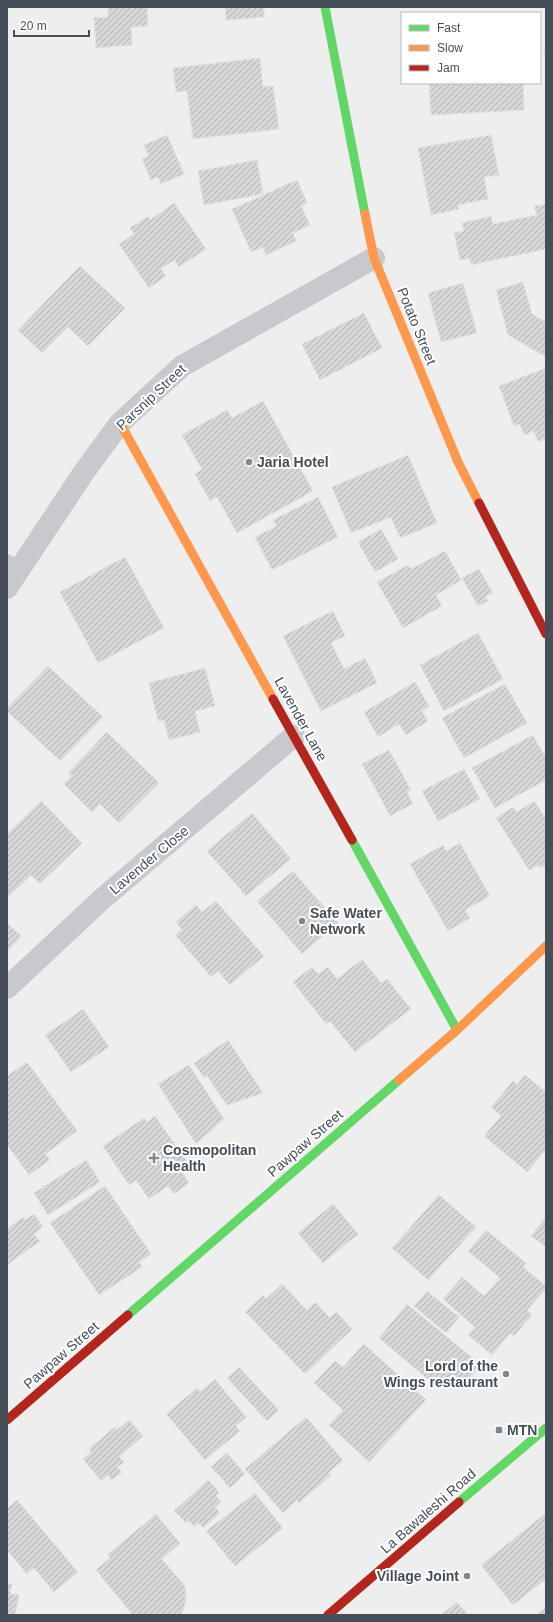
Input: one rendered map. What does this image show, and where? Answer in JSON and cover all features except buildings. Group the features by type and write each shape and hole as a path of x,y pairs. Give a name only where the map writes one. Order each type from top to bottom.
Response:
{"street":[{"name":"Potato Street","path":"325,7 374,258 458,462 546,634"},
{"name":"Parsnip Street","path":"7,588 13,565 120,423 182,366 374,258"},
{"name":"Lavender Lane","path":"120,423 457,1030"},
{"name":"Lavender Close","path":"7,988 102,899 294,736"},
{"name":"Pawpaw Street","path":"7,1420 457,1030 546,946"},
{"name":"La Bawaleshi Road","path":"328,1615 546,1428"}],"traffic: fast":[{"path":"325,7 365,214"},
{"path":"352,840 457,1030"},
{"path":"128,1315 399,1080"},
{"path":"459,1502 546,1428"}],"traffic: slow":[{"path":"365,214 374,258 458,462 479,503"},
{"path":"120,423 273,699"},
{"path":"399,1080 457,1030 546,946"}],"traffic: jam":[{"path":"479,503 546,634"},
{"path":"273,699 352,840"},
{"path":"7,1420 128,1315"},
{"path":"328,1615 459,1502"}],"place":[{"name":"Jaria Hotel","path":"249,462"},
{"name":"Safe Water Network","path":"302,921"},
{"name":"Cosmopolitan Health","path":"154,1158"},
{"name":"Lord of the Wings restaurant","path":"506,1374"},
{"name":"MTN","path":"499,1430"},
{"name":"Village Joint","path":"467,1576"}]}
